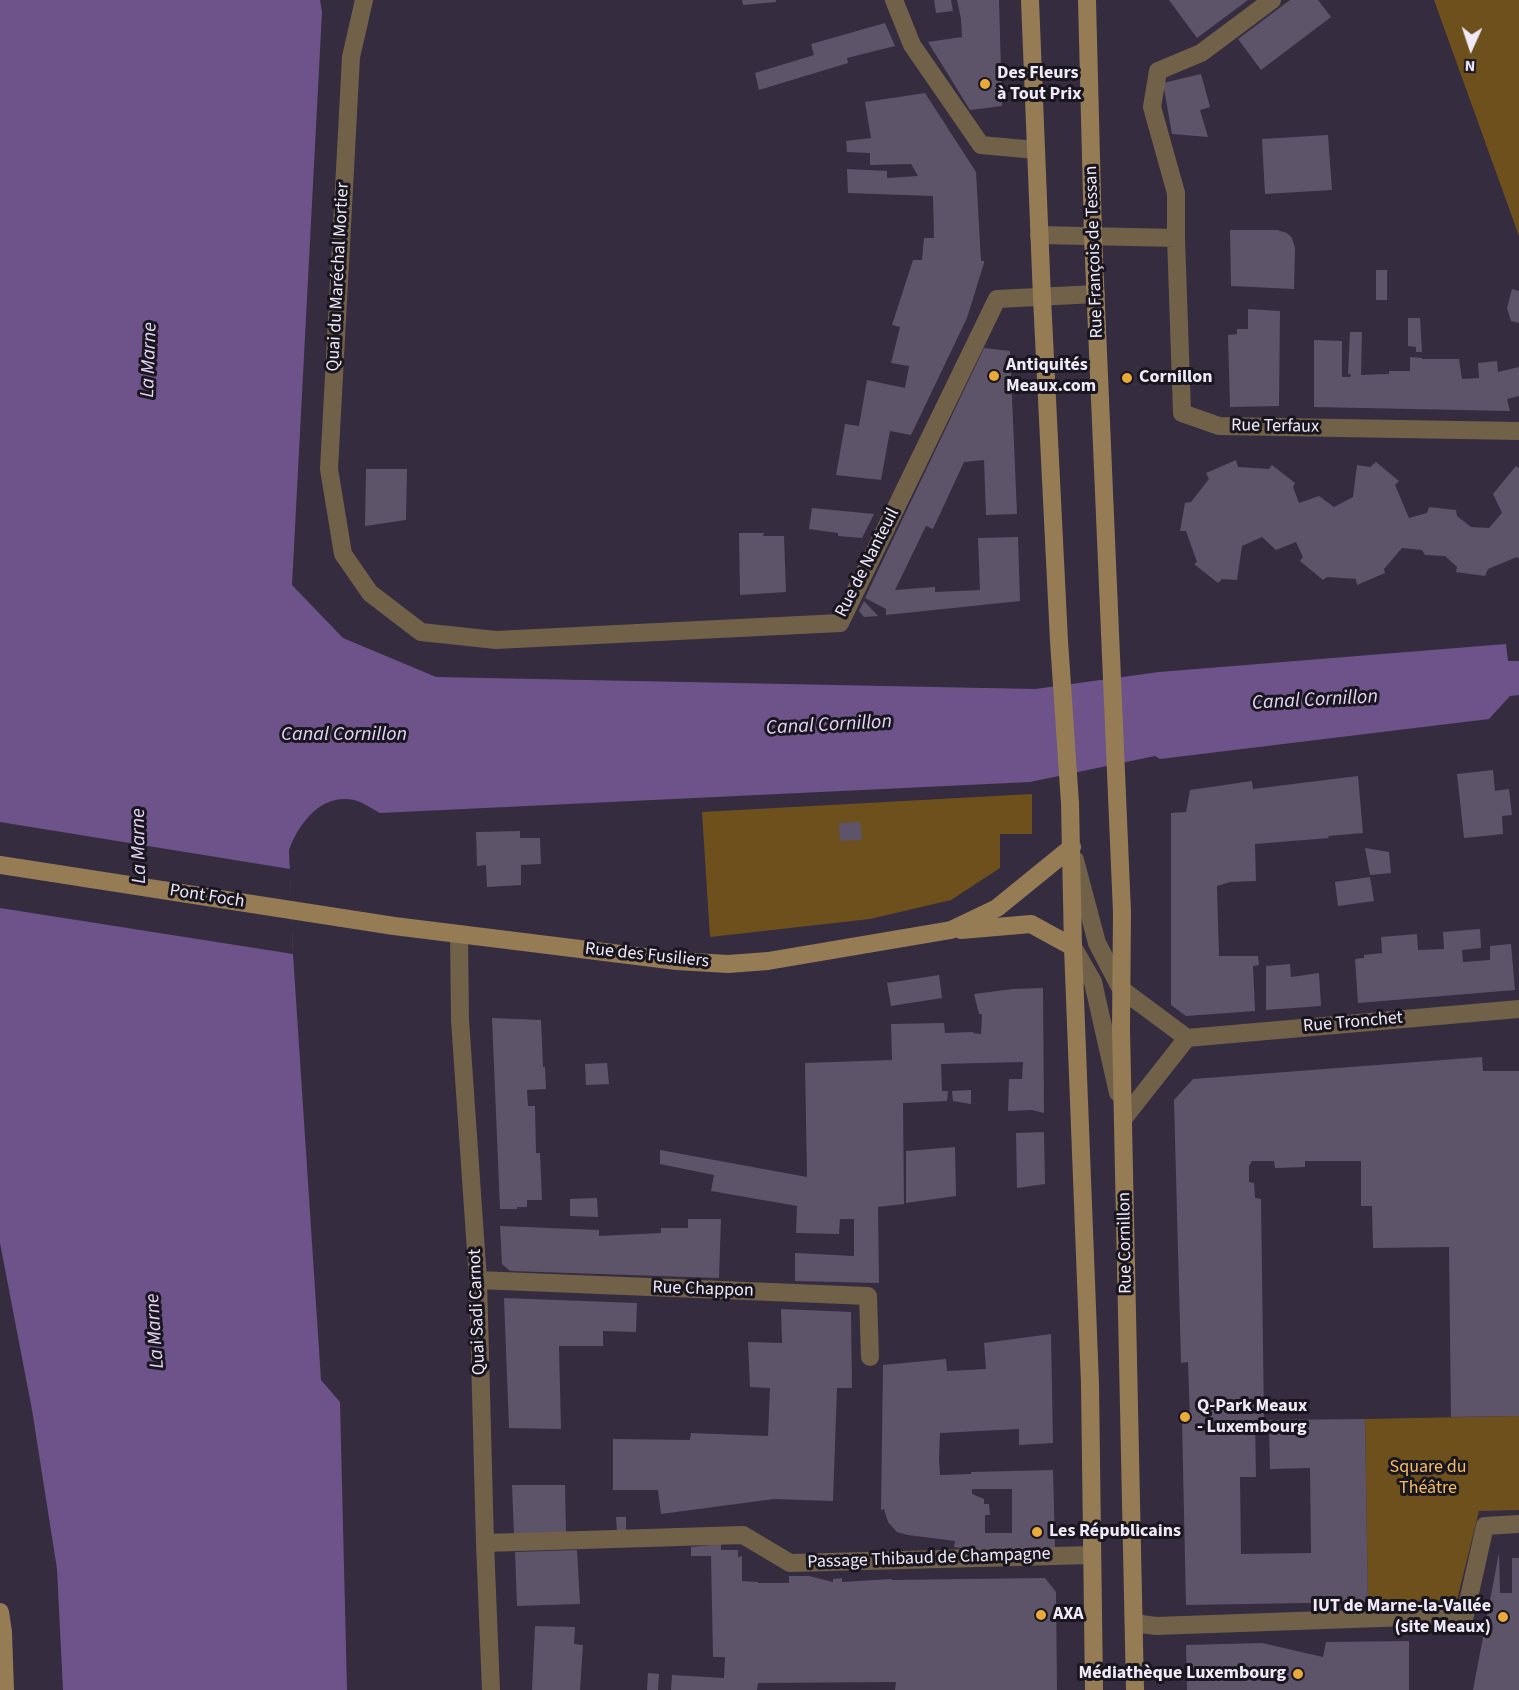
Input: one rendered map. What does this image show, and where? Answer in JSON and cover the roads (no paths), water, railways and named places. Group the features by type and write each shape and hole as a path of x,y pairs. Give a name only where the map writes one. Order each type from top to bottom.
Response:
{"main road":[{"path":"1030,0 1059,641 1072,847 1073,947 1090,1384 1094,1690"},
{"name":"Rue François de Tessan","path":"1087,0 1093,236 1117,797"},
{"name":"Rue Cornillon","path":"1117,797 1122,912 1121,989 1135,1690"},
{"name":"Rue des Fusiliers","path":"951,930 997,908 1072,847"},
{"name":"Pont Foch","path":"0,865 343,918"},
{"name":"Rue des Fusiliers","path":"343,918 677,961 728,964 768,961 951,930 1031,924 1073,947"},
{"path":"0,1612 3,1632 4,1690"}],"street":[{"name":"Quai du Maréchal Mortier","path":"364,0 351,57 329,469 343,554 370,593 421,632 496,640"},
{"path":"894,0 912,45 981,145 1036,150"},
{"path":"1039,235 1176,238 1176,193 1152,107 1158,71 1202,52 1272,0"},
{"name":"Rue Terfaux","path":"1176,238 1182,413 1219,426 1519,431"},
{"path":"1042,298 1096,294"},
{"name":"Rue de Nanteuil","path":"496,640 840,623 997,299 1042,298"},
{"path":"1072,847 1097,943 1121,989 1187,1038 1124,1118"},
{"name":"Quai Sadi Carnot","path":"459,934 460,1020 478,1280 491,1690"},
{"path":"1073,947 1093,982 1124,1118"},
{"name":"Rue Tronchet","path":"1187,1038 1519,1009"},
{"name":"Rue Chappon","path":"478,1280 868,1296 870,1357"},
{"path":"1134,1623 1156,1626 1465,1615 1485,1526 1519,1524"},
{"name":"Passage Thibaud de Champagne","path":"485,1543 743,1535 790,1563 1092,1555"}],"water":[{"path":"0,0 320,0 322,12 292,585 343,638 436,677 1035,689 1159,672 1506,644 1508,661 1519,661 1519,695 1510,696 1489,719 1160,759 1155,756 1030,782 380,813 357,801 342,799 331,801 313,812 305,820 289,850 293,954 321,1380 340,1402 347,1690 63,1690 57,1569 32,1410 0,1243"}],"place":[{"name":"Des Fleurs à Tout Prix","path":"985,84"},
{"name":"Antiquités Meaux.com","path":"994,376"},
{"name":"Cornillon","path":"1127,378"},
{"name":"Q-Park Meaux - Luxembourg","path":"1185,1417"},
{"name":"Les Républicains","path":"1037,1532"},
{"name":"AXA","path":"1041,1615"},
{"name":"IUT de Marne-la-Vallée (site Meaux)","path":"1503,1617"},
{"name":"Médiathèque Luxembourg","path":"1298,1674"}],"water label":[{"name":"La Marne","path":"150,360"},
{"name":"Canal Cornillon","path":"1315,701"},
{"name":"Canal Cornillon","path":"829,726"},
{"name":"Canal Cornillon","path":"344,736"},
{"name":"La Marne","path":"140,846"},
{"name":"La Marne","path":"156,1331"}],"park label":[{"name":"Square du Théâtre","path":"1428,1478"}]}
